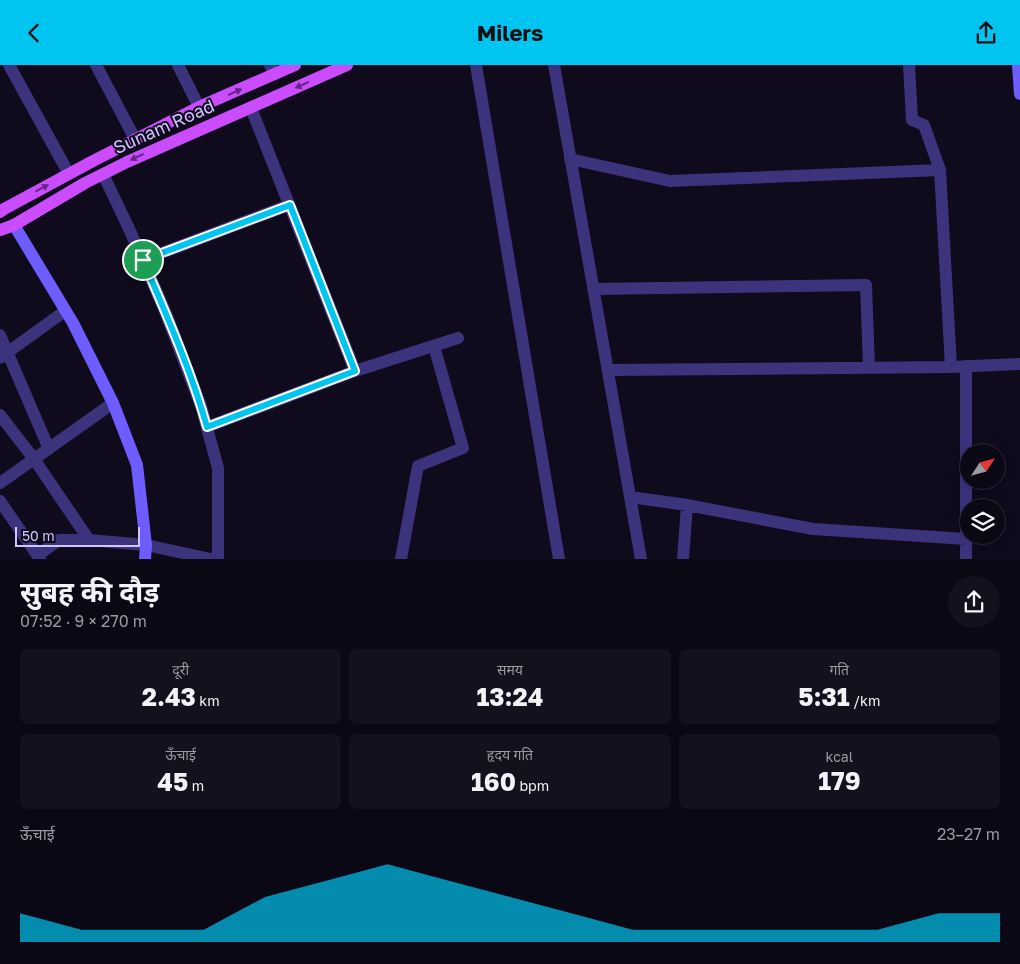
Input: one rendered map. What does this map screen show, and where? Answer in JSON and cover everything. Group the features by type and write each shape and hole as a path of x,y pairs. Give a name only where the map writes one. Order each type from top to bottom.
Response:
{"main road":[{"name":"Sunam Road","path":"1,208 272,70 295,65"},
{"name":"Sunam Road","path":"0,230 14,225 103,174 164,144 347,65"}],"street":[{"path":"10,65 69,174"},
{"path":"96,65 136,139"},
{"path":"178,65 199,107"},
{"path":"476,65 560,559"},
{"path":"554,65 641,559"},
{"path":"909,65 912,120 924,125 940,170 951,367"},
{"path":"1018,65 1020,94"},
{"path":"251,108 355,371"},
{"path":"570,159 670,181 940,170"},
{"path":"103,174 165,311 201,406 218,468 218,559"},
{"path":"143,260 290,205"},
{"path":"14,225 65,311 113,403 137,465 146,545 145,559"},
{"path":"594,289 866,285 869,367"},
{"path":"4,355 65,311"},
{"path":"0,335 4,355 49,449"},
{"path":"207,427 355,371 458,338"},
{"path":"400,559 418,466 463,448 434,346"},
{"path":"608,370 951,367 1020,364"},
{"path":"966,366 966,499"},
{"path":"0,483 113,403"},
{"path":"0,415 34,459 89,540"},
{"path":"630,497 687,505 813,529 960,539"},
{"path":"0,501 39,557 59,540 89,540 146,545 211,559"},
{"path":"684,559 687,505"},
{"path":"966,544 966,559"}],"route":[{"path":"290,205 355,371 207,427 201,406 165,311 143,260 290,205"}]}
